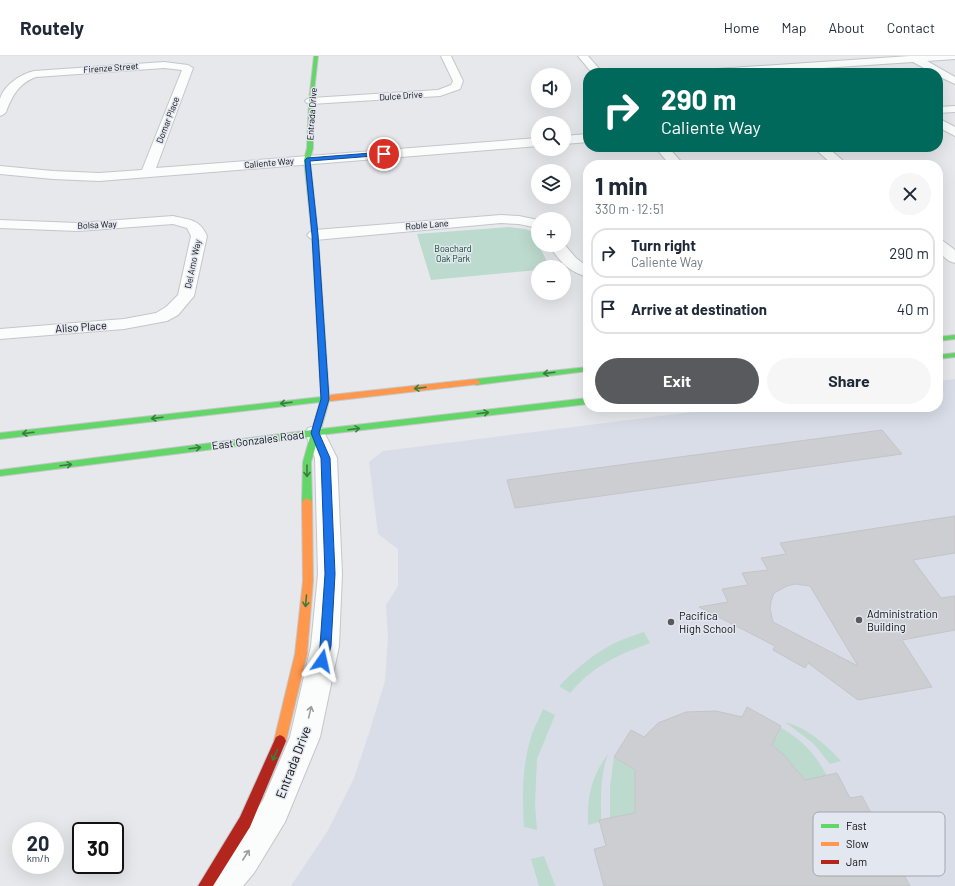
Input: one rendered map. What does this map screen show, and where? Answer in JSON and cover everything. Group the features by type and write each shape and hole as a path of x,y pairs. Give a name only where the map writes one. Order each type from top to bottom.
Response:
{"street":[{"name":"Entrada Drive","path":"205,886 245,822 278,748 301,654 308,581 307,462 325,399 315,235 307,160 310,148 311,101 316,56"},
{"name":"Dulce Drive","path":"311,101 440,93 449,91 456,87 458,81 446,56"},
{"path":"583,56 594,68"},
{"path":"768,68 914,57 955,56"},
{"path":"914,57 933,68"},
{"name":"Firenze Street","path":"0,112 6,97 14,84 34,74 164,65 176,65 188,68"},
{"name":"Domar Place","path":"148,172 188,68"},
{"path":"943,74 955,81"},
{"path":"943,110 955,109"},
{"path":"943,125 955,132"},
{"path":"571,139 583,138"},
{"name":"Caliente Way","path":"0,170 77,177 99,177 531,143"},
{"path":"665,152 673,160"},
{"path":"824,152 835,160"},
{"name":"Roble Lane","path":"315,235 501,218 531,223"},
{"name":"Bolsa Way","path":"0,224 78,227 173,220 192,225"},
{"name":"Del Amo Way","path":"162,318 179,305 186,296 189,287 199,236 196,228 192,225"},
{"path":"943,248 955,258"},
{"path":"562,252 566,259 575,267 583,270"},
{"name":"Aliso Place","path":"0,334 124,324 162,318"},
{"path":"943,338 955,337"},
{"path":"943,357 955,355"},
{"path":"0,436 583,370"},
{"name":"East Gonzales Road","path":"0,473 583,401"},
{"name":"Entrada Drive","path":"222,886 242,861 274,811 305,737 325,646 330,574 326,458 315,433"}],"shaded area":[{"name":"Pacifica High School","path":"955,379 955,886 291,886 327,832 354,778 385,681 388,638 386,605 398,586 398,549 378,534 369,462 383,451 692,412 943,412 943,380"}],"green space":[{"name":"Boachard Oak Park","path":"509,227 525,229 531,231 531,252 542,252 546,260 531,260 531,271 431,280 417,234"},
{"path":"644,632 650,643 626,652 606,662 588,675 570,693 559,686 593,656 609,646"},
{"path":"543,709 555,715 537,759 535,804 537,830 524,827 524,780 526,757 529,745"},
{"path":"785,722 809,732 841,761 830,764 814,744"},
{"path":"780,727 802,742 817,760 827,776 805,780 784,755 772,745"},
{"path":"608,754 602,778 601,820 599,820 600,822 588,825 588,805 591,788 602,763"},
{"path":"614,757 637,772 635,780 635,813 610,818 610,787"},
{"path":"544,856 556,886 539,886 531,859"}],"building":[{"path":"882,430 902,454 515,508 507,480"},
{"name":"Administration Building","path":"955,516 955,553 913,560 941,598 955,596 955,630 902,640 932,687 858,700 808,663 805,668 773,650 775,646 699,607 728,602 722,589 748,585 742,573 768,570 761,558 786,554 780,543","holes":["795,584 810,586 858,666 773,622 770,609 774,593 787,586"]},
{"path":"747,707 781,726 772,745 784,755 805,780 837,773 850,798 862,796 871,812 813,812 813,876 905,876 910,886 604,886 594,849 606,846 599,820 635,813 635,770 614,757 631,730 644,737 658,723 686,712 716,711 742,717"}],"traffic: fast":[{"path":"307,502 307,462 325,399 315,235 307,160 310,148 311,101 316,56"},
{"path":"943,338 955,337"},
{"path":"943,356 955,355"},
{"path":"476,382 583,370"},
{"path":"0,436 331,398"},
{"path":"0,473 315,433 583,402"}],"traffic: slow":[{"path":"331,398 476,382"},
{"path":"280,741 301,654 308,581 307,502"}],"traffic: jam":[{"path":"205,886 245,822 280,741"}],"place":[{"name":"Administration Building","path":"859,620"},
{"name":"Pacifica High School","path":"671,622"}],"route":[{"path":"322,661 325,646 330,574 326,458 315,433 325,399 315,235 307,160 384,154"}]}
